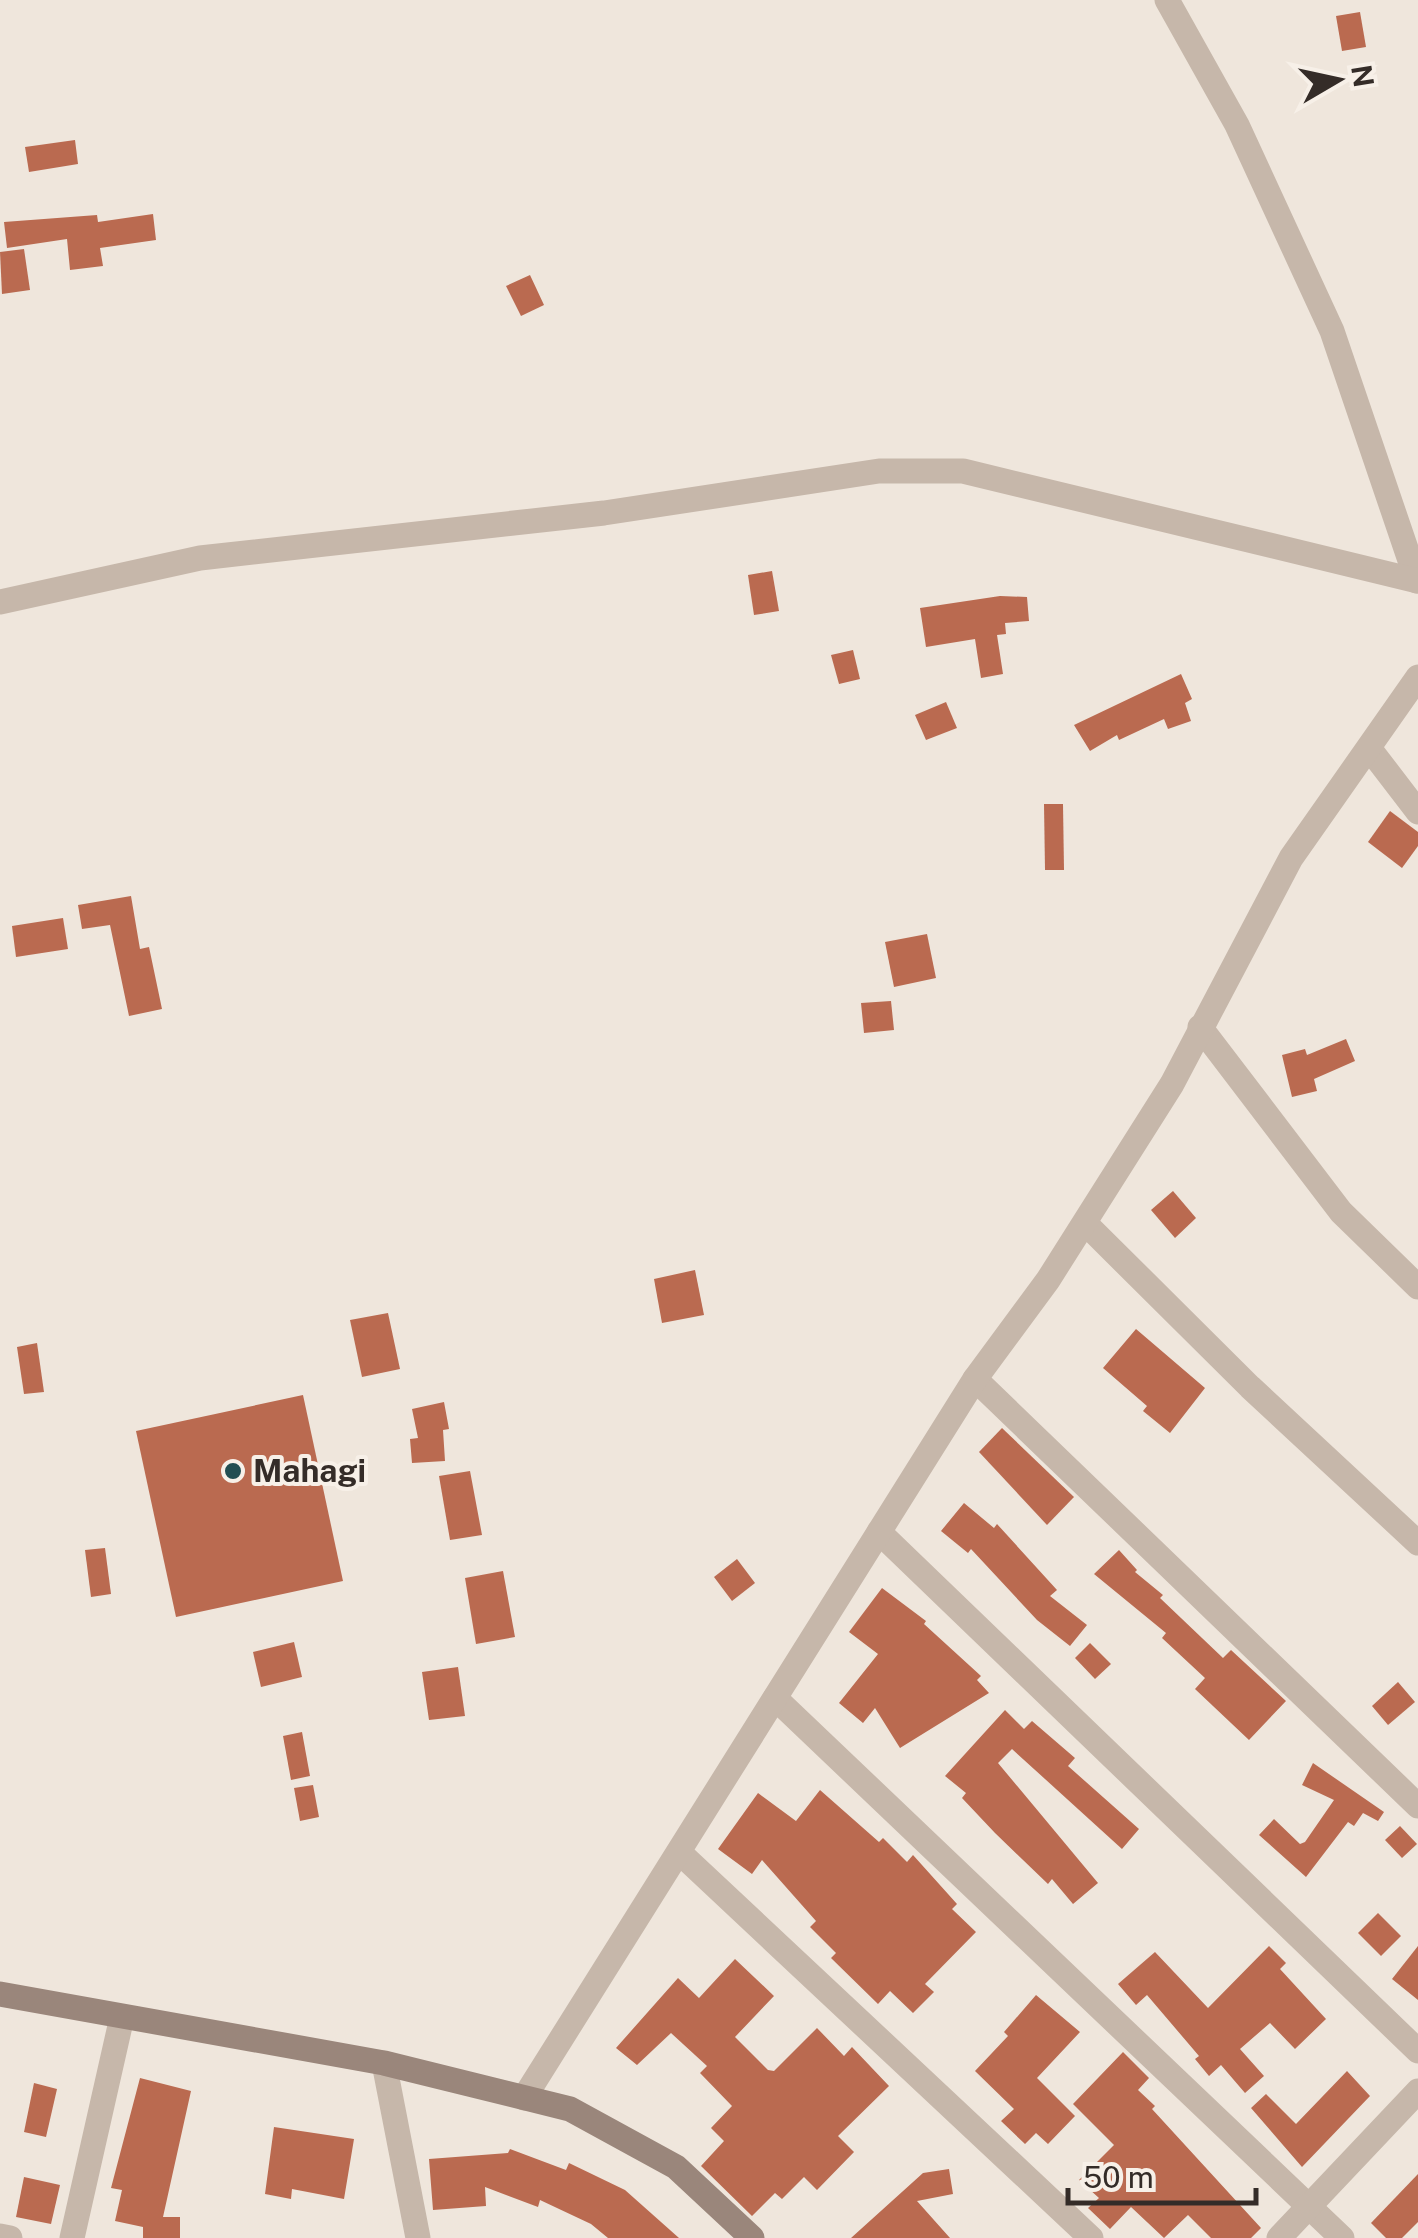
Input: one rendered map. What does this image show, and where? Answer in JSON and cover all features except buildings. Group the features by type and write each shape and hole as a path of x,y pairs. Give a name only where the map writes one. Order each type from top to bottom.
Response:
{"main road":[{"path":"0,1994 384,2063 570,2109 676,2167 752,2238"}],"street":[{"path":"1166,0 1238,125 1332,331 1418,581"},
{"path":"0,602 200,558 604,513 879,471 962,471 1418,581"},
{"path":"524,2098 975,1379 1085,1223 1172,1084 1290,858 1418,678"},
{"path":"1369,748 1418,812"},
{"path":"1200,1027 1341,1212 1418,1287"},
{"path":"1085,1223 1250,1388 1418,1543"},
{"path":"975,1379 1418,1806"},
{"path":"879,1532 1418,2051"},
{"path":"776,1698 1342,2238"},
{"path":"678,1852 1091,2238"},
{"path":"72,2238 122,2017"},
{"path":"384,2063 418,2238"},
{"path":"1279,2238 1418,2090"},
{"path":"0,2236 10,2238"}],"place":[{"name":"Mahagi","path":"233,1471"}]}
